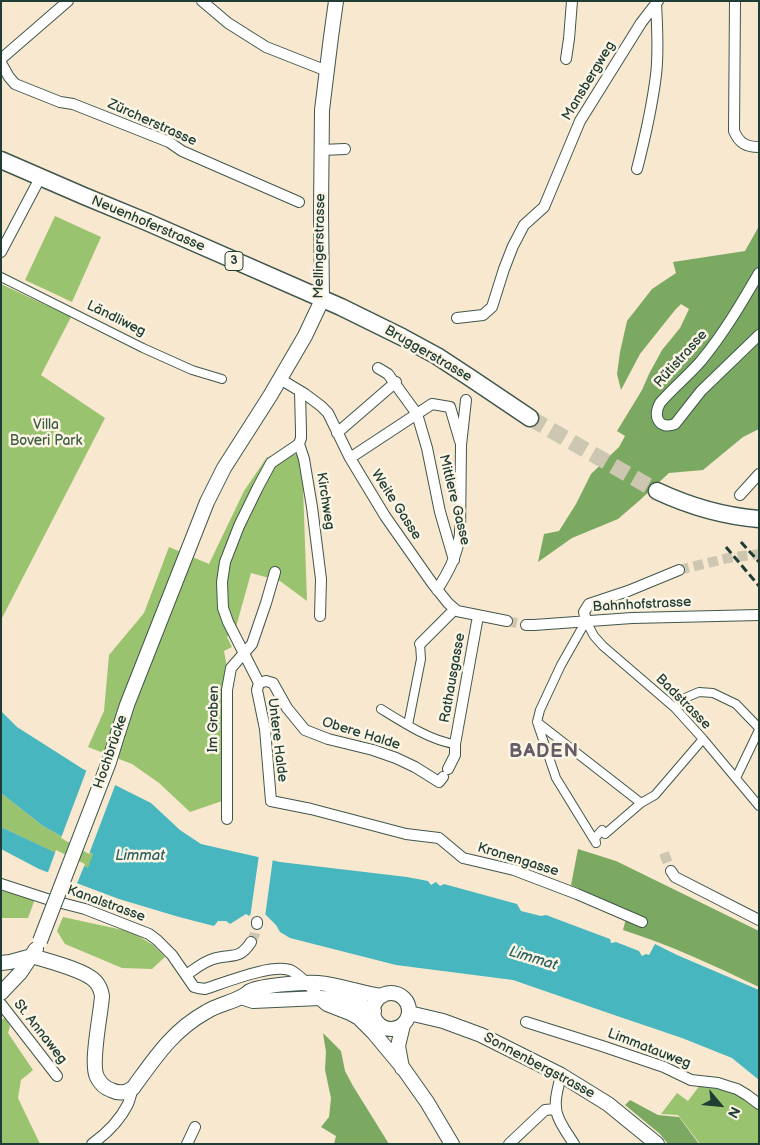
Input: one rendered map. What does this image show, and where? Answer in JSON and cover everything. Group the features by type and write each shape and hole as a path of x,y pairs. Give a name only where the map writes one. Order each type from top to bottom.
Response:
{"main road":[{"name":"Mellingerstrasse","path":"189,547 207,502 224,468 280,379 305,336 322,300 322,110 336,1"},
{"name":"Neuenhoferstrasse","path":"1,160 147,222 322,300"},
{"name":"Bruggerstrasse","path":"322,300 341,307 437,356 530,418"},
{"path":"657,491 677,501 708,510 759,519"},
{"name":"Hochbrücke","path":"1,993 20,973 40,941 109,762 127,705 189,547"},
{"path":"1,963 32,956 94,980 101,990 102,996 95,1066 97,1078 103,1086 118,1092 125,1092 133,1088 166,1043 184,1026 205,1012 221,1004 241,998 251,990 306,982 333,985 382,996"},
{"path":"403,1068 398,1046 406,1019 408,1003 401,996 391,993 382,996 376,1003 374,1011 376,1019 381,1025 390,1029 399,1027 406,1019"},
{"path":"241,998 253,1001 320,998 346,1001 374,1011"},
{"path":"320,998 327,1004 358,1018 380,1040 427,1102 452,1144"},
{"name":"Sonnenbergstrasse","path":"406,1019 443,1021 481,1035 561,1075 608,1104 657,1144"},
{"path":"380,1040 381,1025"}],"street":[{"path":"1,58 68,1"},
{"path":"202,1 228,23 266,47 327,71"},
{"path":"566,59 570,39 572,1"},
{"path":"735,1 734,131 745,145 759,147"},
{"name":"Mansbergweg","path":"637,169 649,121 657,73 657,2"},
{"name":"Mansbergweg","path":"457,318 483,315 492,307 513,246 524,225 544,207 580,121 641,23 657,2"},
{"name":"Zürcherstrasse","path":"1,63 15,84 60,102 73,104 169,142 182,151 299,202"},
{"path":"321,150 345,150"},
{"path":"1,252 40,178"},
{"name":"Rütistrasse","path":"759,273 742,304 723,332 700,362 660,403 656,413 659,421 668,426 675,424 701,390 759,335"},
{"name":"Ländliweg","path":"1,277 143,348 192,370 222,379"},
{"name":"Mittlere Gasse","path":"378,368 396,382 417,414 427,448 440,512 454,560 437,590"},
{"name":"Weite Gasse","path":"280,379 300,390 328,413 350,458 385,516 437,590 454,610"},
{"path":"337,433 396,382"},
{"name":"Kirchweg","path":"300,390 302,432 299,444 304,459 315,526 321,579 320,616"},
{"path":"454,560 460,534 461,445 466,400"},
{"path":"350,458 432,404 450,407 461,445"},
{"path":"259,683 228,622 223,608 221,594 225,562 239,526 271,463 299,444"},
{"path":"740,494 759,474"},
{"path":"679,570 628,591 589,604 584,612 586,621 561,665 540,710 537,722 556,778 596,843 595,838 602,830 604,834 643,802 655,795 703,739"},
{"name":"Im Graben","path":"227,819 226,690 231,668 252,644 275,572"},
{"path":"408,725 421,659 420,644 454,610 507,622"},
{"name":"Bahnhofstrasse","path":"526,625 690,616 759,615"},
{"name":"Rathausgasse","path":"455,744 478,616"},
{"name":"Badstrasse","path":"586,621 594,636 674,708 703,739 759,806"},
{"name":"Obere Halde","path":"259,683 266,681 273,683 288,708 305,730 328,739 373,750 396,758 416,767 439,782 456,755 455,744"},
{"name":"Untere Halde","path":"259,683 257,690 265,729 270,801"},
{"path":"674,708 685,698 699,692 713,693 736,704 759,729 736,778"},
{"path":"381,709 408,725 447,743 455,744"},
{"path":"537,722 643,802"},
{"name":"Kronengasse","path":"270,801 311,809 406,834 439,838 463,858 514,870 582,896 642,922"},
{"path":"671,871 675,877 759,920"},
{"name":"Kanalstrasse","path":"1,884 85,909 149,934 172,955 194,987 202,989 249,975 286,968 293,971 306,982 320,998"},
{"path":"186,975 204,962 214,958 240,954 245,951 251,942"},
{"name":"St. Annaweg","path":"1,1004 57,1076"},
{"name":"Limmatauweg","path":"526,1022 655,1064 691,1080 727,1086 759,1104"},
{"path":"561,1075 556,1095 556,1109 559,1119 574,1144"},
{"path":"92,1144 114,1124 127,1107 133,1088"},
{"path":"509,1144 545,1110 556,1109"},
{"path":"187,1144 195,1127"}],"green space":[{"path":"55,216 101,237 72,302 25,280"},
{"path":"759,226 759,429 743,437 703,470 669,473 618,519 572,538 538,562 544,534 559,531 576,504 591,474 619,447 625,436 617,431 642,390 662,350 680,328 689,309 681,304 675,310 640,354 621,390 617,374 627,321 652,289 676,273 673,262 745,251"},
{"name":"Villa Boveri Park","path":"1,284 71,317 41,375 105,418 1,620"},
{"path":"299,454 303,486 307,601 280,581 251,573 236,627 227,637 232,647 224,651 230,683 222,801 190,812 159,783 132,764 88,747 104,711 109,655 144,613 169,547 209,564 244,491 267,457"},
{"path":"1,793 43,826 93,854 89,869 1,827"},
{"path":"578,849 616,861 759,931 759,987 675,949 623,930 628,911 571,885"},
{"path":"1,878 38,891 28,918 2,918 1,920"},
{"path":"63,917 132,932 153,945 165,957 152,969 122,968 65,944 57,931"},
{"path":"5,1018 10,1026 8,1033 33,1070 21,1080 18,1098 40,1144 1,1144 1,1020"},
{"path":"323,1033 341,1051 345,1071 389,1144 334,1144 336,1136 321,1127 329,1117 331,1098 325,1070 326,1052"},
{"path":"700,1085 729,1090 745,1097 759,1109 759,1144 700,1144 678,1115 661,1114 677,1093 688,1101"},
{"path":"630,1100 658,1115 679,1117 699,1144 668,1144 660,1134 625,1105"}],"water":[{"name":"Limmat","path":"1,711 17,727 83,769 151,803 180,830 201,844 280,862 407,877 428,881 431,885 436,882 440,886 444,884 517,904 521,911 541,916 546,915 610,939 611,943 616,942 639,951 642,956 649,955 655,944 759,990 759,1080 732,1058 682,1038 513,980 396,965 290,938 280,932 266,915 252,913 249,916 246,914 230,924 226,921 218,921 214,926 119,899 39,869 1,849 1,827 88,868 93,854 43,826 1,793"}],"pier":[{"path":"87,769 116,783 89,854 61,838"},
{"path":"56,850 85,864 76,886 47,875"},
{"path":"259,855 273,858 265,917 253,916 250,918"}],"tunnel":[{"path":"530,418 657,491"},
{"path":"679,570 728,558 759,554"},
{"path":"507,621 526,625"},
{"path":"664,853 671,871"},
{"path":"251,942 257,924"}],"railway":[{"path":"741,542 759,562"},
{"path":"726,547 759,586"}],"district":[{"name":"BADEN","path":"544,752"}]}
